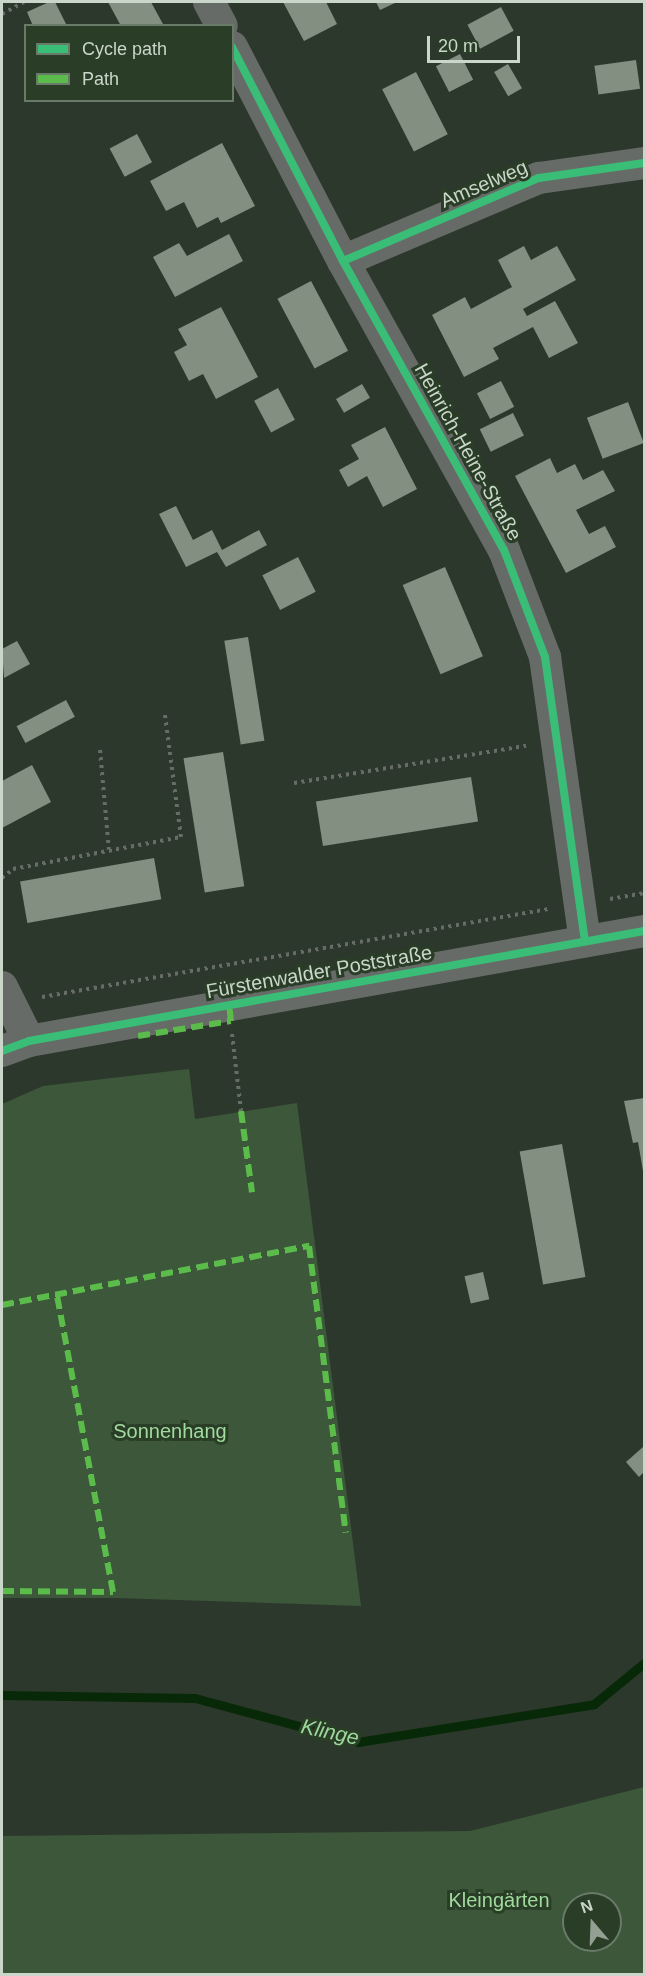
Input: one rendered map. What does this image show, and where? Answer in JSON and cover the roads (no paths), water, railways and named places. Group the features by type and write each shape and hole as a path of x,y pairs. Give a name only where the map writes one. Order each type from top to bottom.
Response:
{"street":[{"path":"209,2 221,24"},
{"name":"Heinrich-Heine-Straße","path":"234,50 344,261 504,550 545,657 585,941"},
{"name":"Amselweg","path":"344,261 539,178 645,164"},
{"name":"Fürstenwalder Poststraße","path":"15,1046 645,931"},
{"path":"7,997 15,1046"}],"waterway":[{"name":"Klinge","path":"2,1695 195,1698 358,1742 594,1704 644,1663"}],"park label":[{"name":"Sonnenhang","path":"170,1431"},
{"name":"Kleingärten","path":"499,1900"}]}
